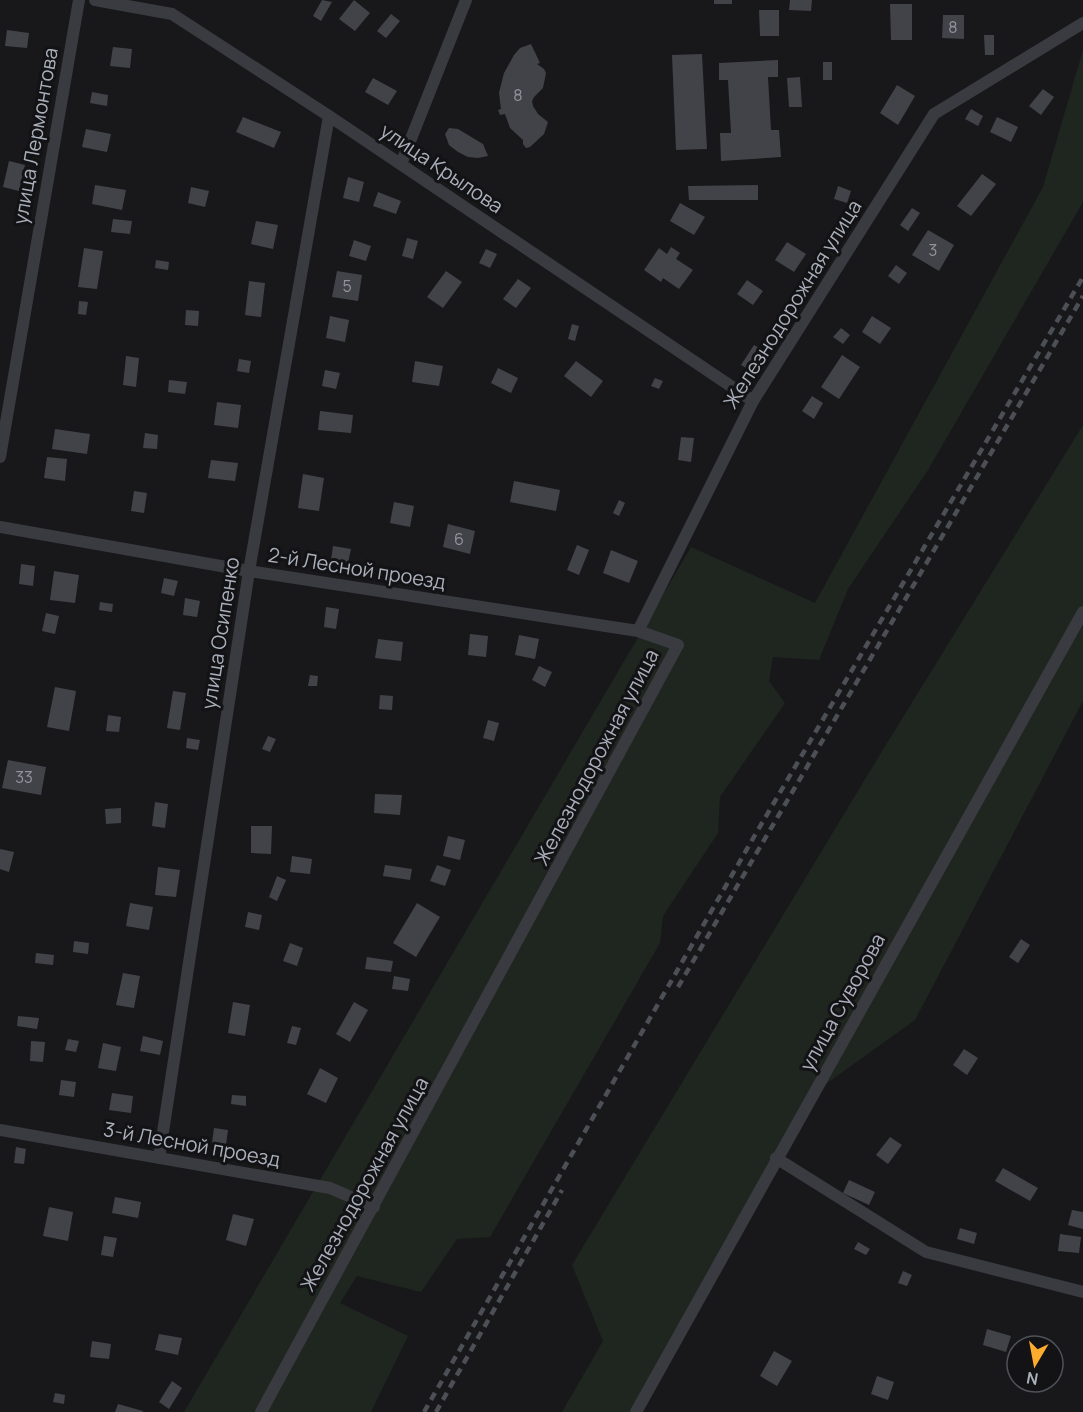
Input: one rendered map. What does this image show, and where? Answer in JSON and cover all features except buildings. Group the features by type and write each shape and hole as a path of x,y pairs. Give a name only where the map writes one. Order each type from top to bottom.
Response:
{"street":[{"name":"улица Лермонтова","path":"0,457 79,0"},
{"name":"улица Крылова","path":"95,0 172,14 329,116 753,400"},
{"path":"401,164 466,0"},
{"name":"Железнодорожная улица","path":"261,1412 678,645 638,631 753,400 934,114 1083,23"},
{"name":"улица Осипенко","path":"159,1158 249,571 329,116"},
{"name":"2-й Лесной проезд","path":"0,527 249,571 638,631"},
{"name":"улица Суворова","path":"636,1412 1083,612"},
{"name":"3-й Лесной проезд","path":"0,1130 330,1188 374,1207"},
{"path":"776,1158 926,1252 1083,1292"}],"shaded area":[{"path":"1083,50 1083,202 928,470 848,589 819,660 773,657 769,681 785,703 720,797 718,833 663,916 660,943 490,1237 457,1239 421,1292 357,1276 340,1303 408,1336 371,1412 184,1412 691,547 815,603 1043,187"},
{"path":"1083,425 1083,701 915,1020 819,1089 630,1412 562,1412 603,1341 572,1265 876,761"}],"railway":[{"path":"424,1412 755,835 1083,277"},
{"path":"678,987 1083,296"},
{"path":"436,1412 562,1190"}]}
